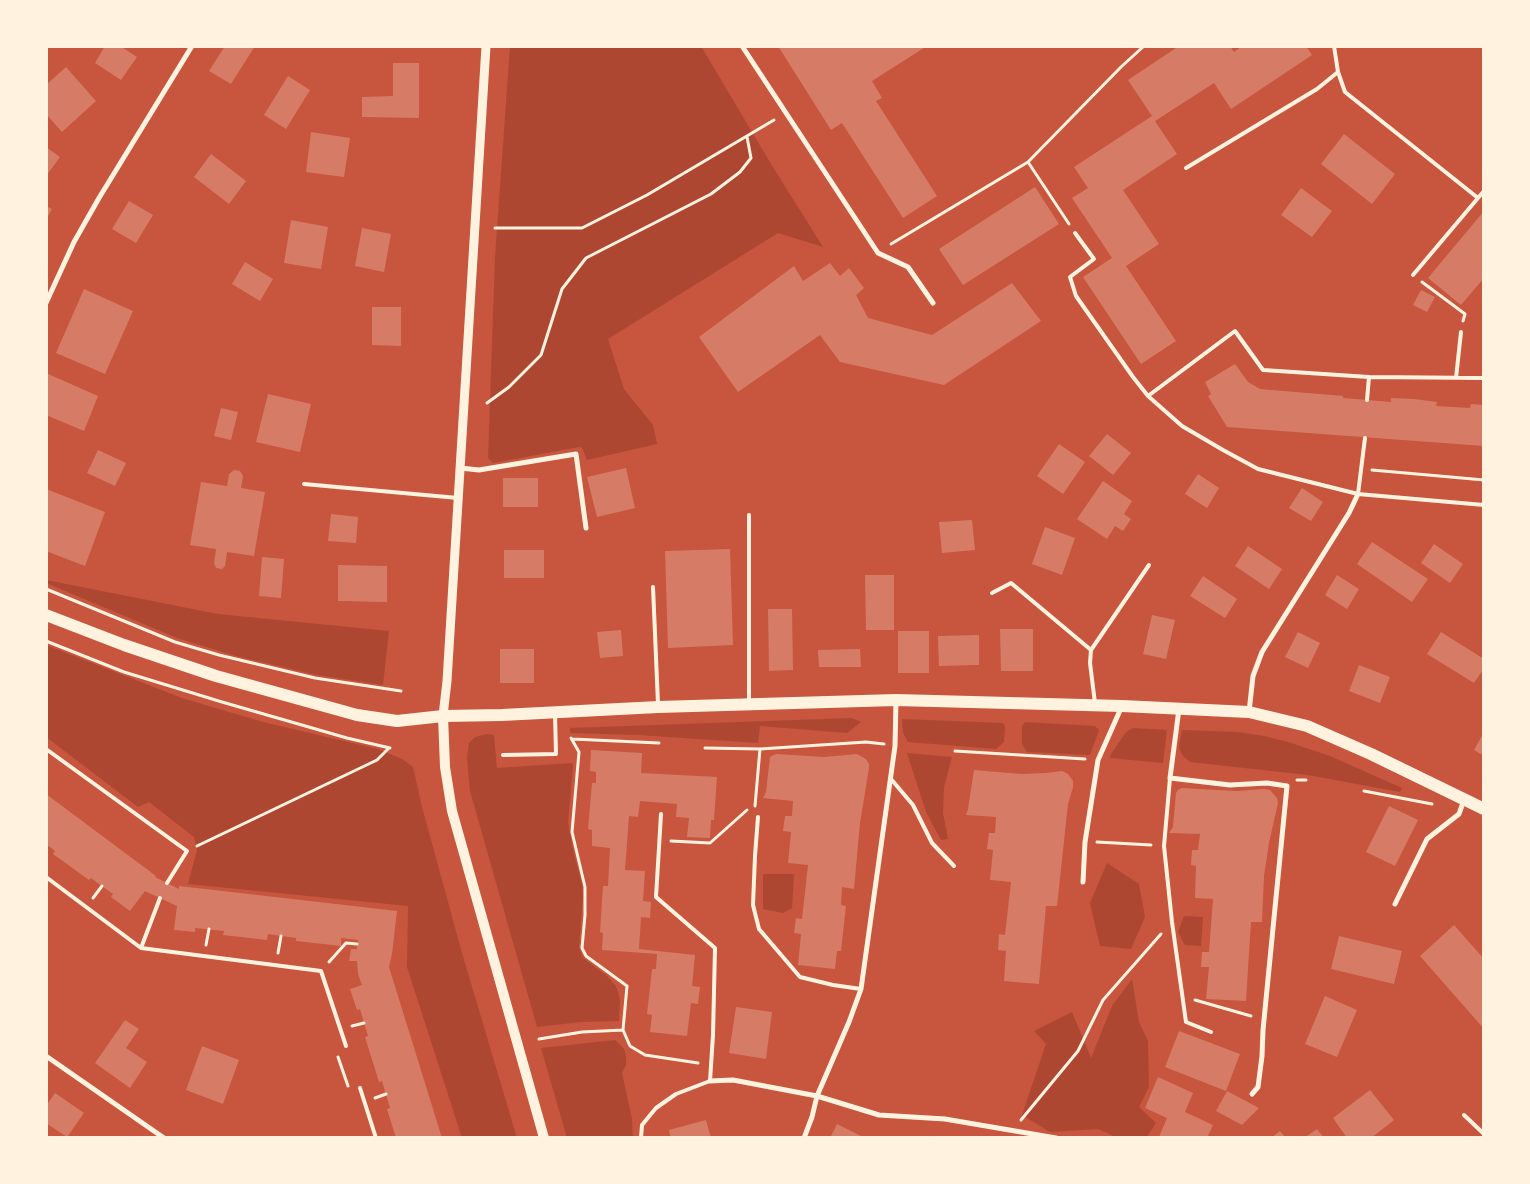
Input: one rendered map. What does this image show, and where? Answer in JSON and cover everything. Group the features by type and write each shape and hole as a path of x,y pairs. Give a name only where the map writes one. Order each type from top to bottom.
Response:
{"main road":[{"path":"46,615 124,645 216,676 320,706 357,715 398,721 443,716 493,716 658,706 896,700 1095,705 1249,712 1307,726 1371,754 1484,809"},
{"path":"443,716 445,767 452,811 544,1138"}],"street":[{"path":"46,303 74,242 192,46"},
{"path":"443,716 447,681 486,46"},
{"path":"742,46 878,252 908,267 933,303"},
{"path":"460,468 479,470 576,454 586,528"},
{"path":"1249,712 1253,676 1262,652 1349,514 1358,494"},
{"path":"804,1138 817,1096 861,989 895,746 896,700"},
{"path":"1083,882 1084,842 1098,760 1122,706"},
{"path":"1179,709 1170,778 1230,785 1267,783 1288,786 1262,1056 1258,1087 1252,1094"},
{"path":"1395,904 1427,839 1459,814 1465,800"},
{"path":"46,1056 164,1138"},
{"path":"710,1081 733,1080 817,1096 879,1114 946,1120 1056,1138"}],"lane":[{"path":"1334,46 1338,72 1345,92 1478,198"},
{"path":"1186,168 1318,89 1338,72"},
{"path":"1413,275 1484,191"},
{"path":"1075,232 1094,259 1070,277 1076,296 1133,378 1148,396 1182,426 1258,469 1358,494 1484,505"},
{"path":"1148,396 1235,332 1263,370 1369,377 1484,378"},
{"path":"1456,378 1461,332"},
{"path":"1367,400 1369,377"},
{"path":"1358,494 1365,438"},
{"path":"304,484 458,498"},
{"path":"749,515 749,704"},
{"path":"1095,705 1090,663 1091,650 1149,565"},
{"path":"992,593 1011,583 1091,650"},
{"path":"653,588 658,706"},
{"path":"503,755 556,754 554,712"},
{"path":"46,749 187,851 167,883"},
{"path":"1170,778 1164,846 1186,1022 1211,1032"},
{"path":"891,779 913,805 932,843 954,866"},
{"path":"641,1138 642,1125 656,1108 676,1094 710,1081 713,1034 715,948 656,897 661,814"},
{"path":"758,817 753,906 759,929 800,976 833,985 861,989"},
{"path":"46,877 141,948 321,971 346,1046"},
{"path":"141,948 160,898"},
{"path":"360,1088 376,1138"},
{"path":"1464,1115 1484,1134"}],"path":[{"path":"878,252 1028,162 1144,46"},
{"path":"495,228 582,228 647,195 785,113"},
{"path":"487,403 509,387 541,355 562,289 586,258 711,194 740,172 751,158 747,136"},
{"path":"1028,162 1075,232"},
{"path":"1413,275 1465,314 1461,332"},
{"path":"1361,470 1484,480"},
{"path":"46,588 175,642 219,656 315,678 401,691"},
{"path":"46,641 124,672 213,700 347,738 390,748 377,760 187,851"},
{"path":"659,743 571,738 579,752 572,832 585,887 586,914 582,948 586,956 627,986 623,1030 630,1046 645,1056 698,1062 710,1081"},
{"path":"705,748 760,749 866,742 895,746"},
{"path":"758,817 755,803 760,749"},
{"path":"955,751 1098,760"},
{"path":"1364,791 1444,807 1459,814"},
{"path":"686,842 710,844 755,803"},
{"path":"1084,842 1164,846"},
{"path":"1013,1130 1078,1051 1103,1000 1172,922"},
{"path":"276,965 281,936"},
{"path":"321,971 346,944 357,944"},
{"path":"1182,996 1264,1020"},
{"path":"539,1039 582,1032 623,1030"},
{"path":"346,1046 336,1049 349,1091 360,1088"}],"shaded area":[{"path":"510,46 701,46 823,247 778,233 608,339 624,389 653,425 657,444 587,460 582,448 579,447 493,463 488,458 495,257"},
{"path":"46,580 218,614 389,631 383,685 317,675 236,656 177,638 46,583"},
{"path":"46,645 182,698 263,722 378,749 402,759 413,767 462,953 517,1138 462,1138 407,967 408,906 188,884 197,850 194,837 149,802 138,807 46,737"},
{"path":"852,718 861,722 847,733 760,726 758,743 638,735 570,733 570,728"},
{"path":"902,719 1003,723 1005,727 1004,742 996,749 908,742 903,733"},
{"path":"1025,722 1095,726 1099,730 1090,755 1027,752 1022,744 1022,726"},
{"path":"1133,728 1167,730 1163,763 1110,758 1126,732"},
{"path":"1182,730 1237,732 1288,742 1330,756 1402,788 1400,792 1308,775 1190,762 1183,756 1179,748"},
{"path":"487,734 494,735 497,768 572,763 568,823 582,884 583,897 579,947 583,958 607,976 616,986 620,999 619,1021 581,1022 537,1027 470,791 467,758 469,743 475,737"},
{"path":"907,753 952,757 944,787 943,813 948,839 941,840 926,812"},
{"path":"1107,863 1139,884 1145,917 1131,949 1100,946 1090,903"},
{"path":"763,874 794,874 792,908 783,913 763,909"},
{"path":"1184,916 1203,917 1201,946 1185,945 1178,932"},
{"path":"1132,979 1139,1022 1148,1041 1149,1087 1139,1107 1156,1123 1146,1138 1118,1138 1098,1129 1050,1132 1022,1115 1046,1044 1034,1031 1072,1012 1091,1058 1112,1006"},
{"path":"615,1040 624,1049 626,1056 626,1065 622,1073 632,1119 633,1138 567,1138 541,1048"}],"building":[{"path":"105,46 120,46 137,57 121,80 95,63"},
{"path":"225,46 255,46 231,84 209,71"},
{"path":"778,46 927,46 872,81 882,98 876,101 937,196 903,218 842,123 831,130"},
{"path":"1179,46 1230,46 1234,52 1242,46 1306,46 1312,55 1231,109 1214,83 1155,121 1177,154 1123,190 1159,244 1126,266 1176,341 1141,364 1083,277 1112,258 1072,198 1088,188 1074,167 1152,116 1128,80"},
{"path":"393,63 419,63 419,118 362,117 362,97 393,96"},
{"path":"66,67 96,101 62,132 46,114 46,85"},
{"path":"288,76 310,90 286,129 264,115"},
{"path":"311,132 350,138 344,177 306,172"},
{"path":"1344,134 1395,174 1372,204 1321,164"},
{"path":"46,147 60,157 46,176"},
{"path":"211,154 246,181 229,204 194,177"},
{"path":"1035,187 1059,224 963,285 939,249"},
{"path":"1301,188 1332,211 1312,237 1281,215"},
{"path":"129,201 153,215 136,243 112,229"},
{"path":"46,206 52,209 46,220"},
{"path":"1484,211 1484,278 1461,305 1428,278"},
{"path":"291,220 328,227 321,269 284,263"},
{"path":"362,228 391,234 384,272 355,266"},
{"path":"245,262 273,279 260,301 232,284"},
{"path":"830,263 840,276 849,268 864,288 856,295 868,318 932,335 1012,283 1041,321 944,385 840,362 820,335 738,392 699,337 794,266 803,281"},
{"path":"84,289 133,311 105,374 56,353"},
{"path":"1421,290 1435,297 1427,312 1413,305"},
{"path":"372,307 401,307 401,346 372,345"},
{"path":"1235,364 1248,382 1260,389 1391,402 1391,398 1414,399 1437,402 1436,406 1470,408 1471,404 1484,405 1484,446 1227,427 1208,396 1211,394 1205,382"},
{"path":"46,373 98,396 84,431 46,415"},
{"path":"268,394 311,404 300,452 256,442"},
{"path":"221,408 238,412 231,440 214,436"},
{"path":"1107,434 1131,453 1113,475 1089,456"},
{"path":"1059,444 1085,462 1063,494 1037,476"},
{"path":"98,450 126,463 115,486 87,473"},
{"path":"626,468 635,508 597,517 587,477"},
{"path":"234,470 240,471 243,476 241,488 265,492 254,556 227,552 225,566 222,569 216,568 214,563 216,549 190,545 201,482 227,486 229,474"},
{"path":"1198,474 1219,488 1207,508 1185,494"},
{"path":"503,478 538,478 538,507 503,507"},
{"path":"1103,481 1132,501 1124,514 1131,519 1123,531 1115,526 1107,539 1077,519"},
{"path":"1302,488 1323,502 1311,521 1289,508"},
{"path":"46,489 105,512 85,566 46,551"},
{"path":"331,514 358,517 356,543 328,541"},
{"path":"972,520 975,550 942,553 939,522"},
{"path":"1045,527 1075,538 1062,575 1032,564"},
{"path":"1372,542 1428,579 1412,602 1357,564"},
{"path":"1434,544 1463,564 1450,583 1421,563"},
{"path":"1248,546 1282,569 1269,589 1235,566"},
{"path":"730,549 733,645 668,648 665,551"},
{"path":"504,550 544,550 544,578 504,578"},
{"path":"262,557 284,559 281,598 259,596"},
{"path":"338,565 387,566 387,602 338,601"},
{"path":"865,575 894,575 894,630 866,630"},
{"path":"1337,575 1359,589 1347,609 1325,595"},
{"path":"1203,576 1237,599 1225,618 1190,596"},
{"path":"768,609 792,609 793,670 769,671"},
{"path":"1152,615 1175,620 1166,659 1143,654"},
{"path":"1000,629 1033,629 1033,671 1001,671"},
{"path":"621,630 623,656 600,658 597,632"},
{"path":"898,631 929,631 929,673 898,673"},
{"path":"1298,632 1320,643 1308,668 1285,657"},
{"path":"1441,632 1484,659 1484,668 1474,683 1427,654"},
{"path":"979,635 979,665 939,666 938,636"},
{"path":"500,649 534,649 534,683 500,683"},
{"path":"860,649 861,667 819,667 818,650"},
{"path":"1359,665 1390,677 1380,703 1349,691"},
{"path":"1484,732 1484,756 1474,750"},
{"path":"591,750 642,753 641,773 717,777 714,820 711,820 710,838 687,837 689,818 676,817 677,804 640,801 638,817 629,816 625,870 645,871 643,901 651,902 650,918 641,917 639,949 695,955 692,986 700,987 698,1004 691,1003 687,1036 650,1032 652,1015 647,1014 652,969 656,969 657,954 602,950 603,933 600,932 603,886 608,886 610,848 592,846 592,830 588,829 592,783 596,783 596,772 590,771"},
{"path":"776,754 824,757 857,754 866,759 869,764 860,823 854,889 842,887 841,905 846,906 841,951 837,951 835,969 798,965 801,934 794,933 796,918 802,919 808,865 788,863 791,832 783,831 785,816 792,816 793,801 763,798 766,792 770,757"},
{"path":"974,770 1021,774 1062,771 1068,774 1073,781 1068,804 1057,906 1046,906 1039,984 1004,981 1006,951 998,950 999,934 1005,935 1011,882 990,880 993,850 987,849 989,833 995,833 996,817 966,815"},
{"path":"1182,788 1237,791 1264,789 1270,790 1277,798 1278,803 1264,876 1262,922 1251,922 1246,1001 1206,999 1209,967 1201,967 1202,952 1209,952 1213,899 1195,898 1196,866 1191,865 1192,850 1198,850 1200,834 1169,833 1173,827 1176,793"},
{"path":"46,794 155,877 179,889 179,886 397,911 389,967 442,1138 396,1138 387,1109 390,1108 382,1081 379,1082 365,1037 368,1036 360,1009 357,1010 350,989 362,985 358,974 357,961 349,961 351,949 357,949 358,940 341,938 341,946 296,941 296,938 268,934 267,940 223,935 224,931 195,928 195,932 174,930 177,906 145,891 130,911 111,897 113,894 91,878 89,880 53,854 55,851 46,844"},
{"path":"1389,806 1418,820 1395,866 1366,852"},
{"path":"1454,925 1484,959 1484,1029 1420,956"},
{"path":"1339,936 1402,951 1394,984 1331,969"},
{"path":"1325,996 1357,1010 1337,1057 1305,1044"},
{"path":"736,1007 772,1012 766,1059 729,1053"},
{"path":"125,1020 139,1029 126,1048 147,1062 130,1088 95,1063"},
{"path":"1179,1031 1240,1054 1226,1091 1165,1067"},
{"path":"202,1046 239,1060 223,1104 186,1090"},
{"path":"1158,1077 1193,1093 1185,1112 1213,1125 1207,1138 1159,1137 1167,1118 1145,1108"},
{"path":"1370,1090 1394,1120 1371,1138 1347,1138 1333,1118"},
{"path":"1227,1091 1259,1108 1242,1125 1216,1111"},
{"path":"55,1093 84,1113 67,1137 46,1123 46,1106"},
{"path":"706,1120 711,1138 671,1138 669,1130"},
{"path":"837,1124 865,1138 830,1138"},
{"path":"1317,1129 1324,1138 1304,1138"},
{"path":"1280,1131 1286,1138 1271,1138"}]}
